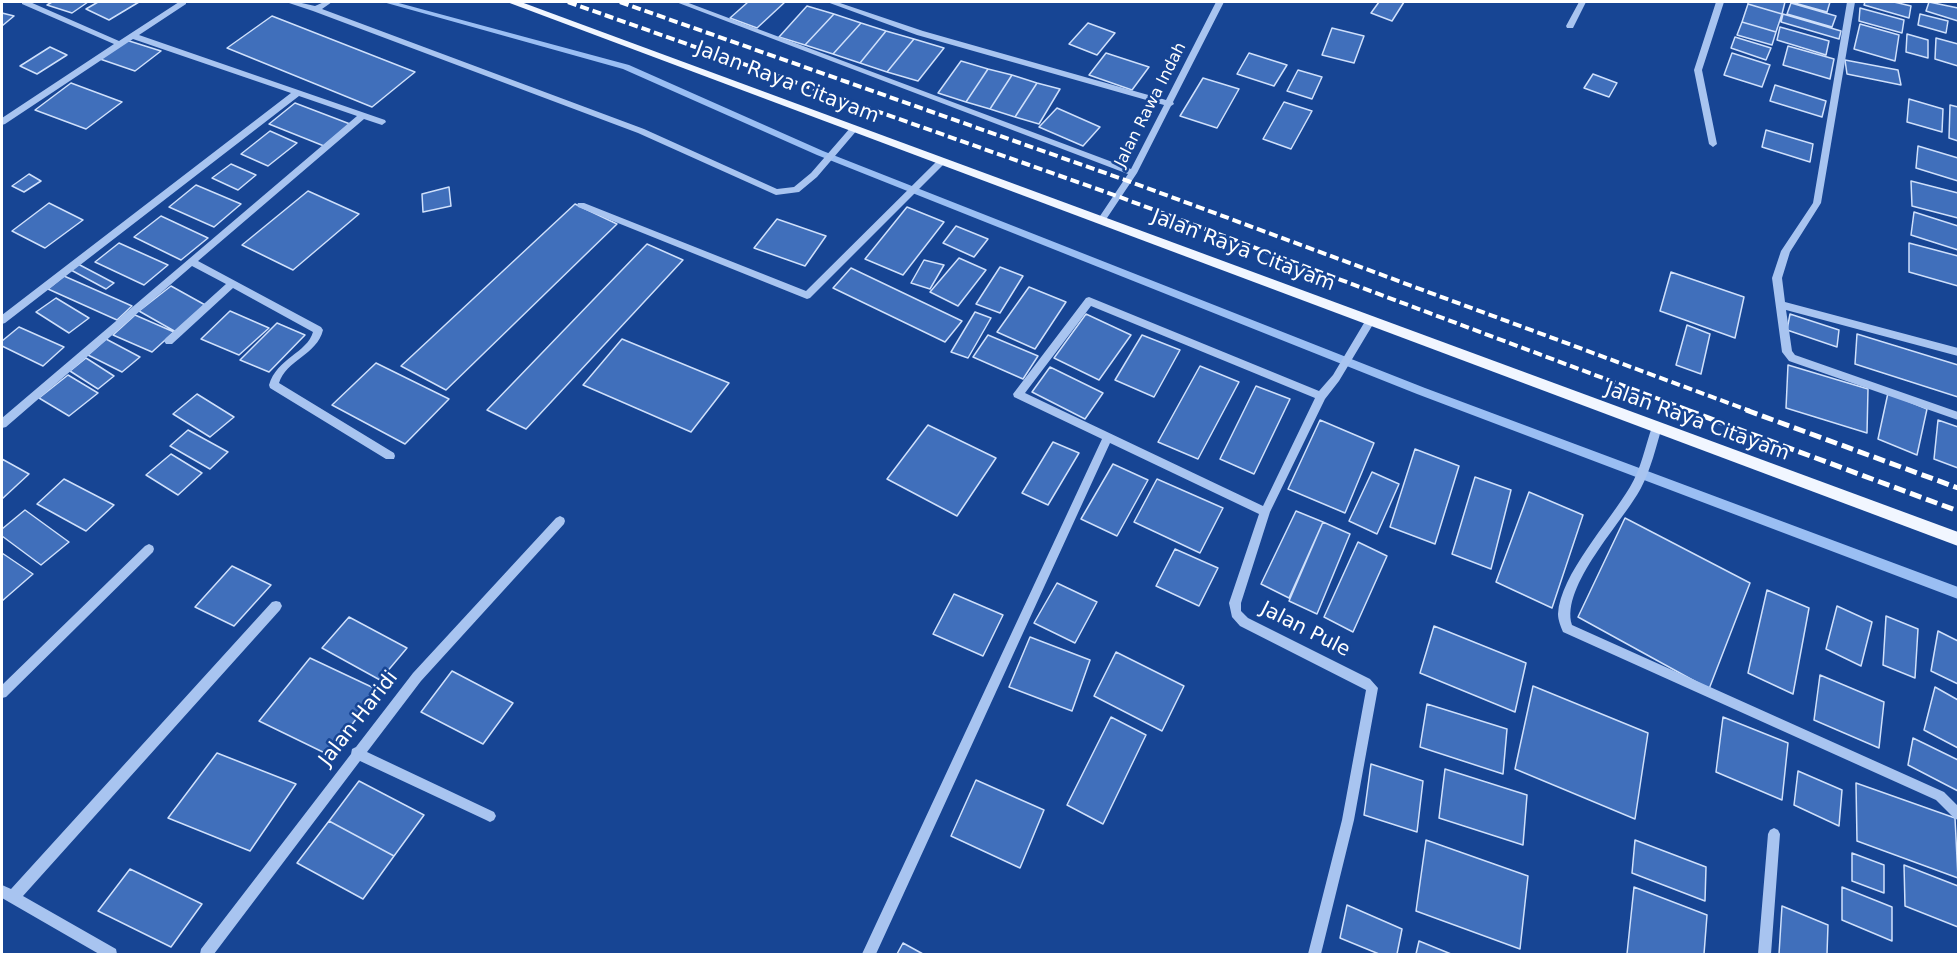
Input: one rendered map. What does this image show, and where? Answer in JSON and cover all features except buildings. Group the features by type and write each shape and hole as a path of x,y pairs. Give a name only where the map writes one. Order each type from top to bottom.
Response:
{"main road":[{"name":"Jalan Raya Citayam","path":"512,2 941,162 1102,219 1370,321 1959,539"}],"street":[{"path":"25,2 118,43"},
{"path":"2,122 183,2"},
{"path":"290,2 316,9 641,131 776,192 796,190 814,175 854,129"},
{"path":"316,9 329,2"},
{"path":"680,2 1133,173"},
{"path":"831,2 920,33 1170,104"},
{"name":"Jalan Rawa Indah","path":"1102,219 1133,173 1220,2"},
{"path":"1570,26 1582,2"},
{"path":"1713,144 1698,85 1698,70 1720,2"},
{"path":"1851,2 1817,203 1786,251 1777,278 1787,352 1792,358 1959,416"},
{"path":"131,35 382,122"},
{"path":"2,320 297,93"},
{"path":"2,424 362,116"},
{"path":"580,205 807,295 941,162"},
{"path":"192,262 318,330 315,340 276,375 274,385 390,456"},
{"path":"169,341 231,285"},
{"path":"1265,512 1018,394 1089,301 1321,396"},
{"path":"1781,305 1959,352"},
{"name":"Jalan Pule","path":"1315,954 1348,820 1372,688 1366,682 1244,622 1236,613 1235,603 1265,512 1321,396 1336,378 1370,321"},
{"path":"1657,427 1634,491 1598,540 1566,599 1562,616 1567,628 1940,796 1959,814"},
{"path":"869,954 1107,438"},
{"name":"Jalan Haridi","path":"206,954 356,753 417,677 560,521"},
{"path":"2,693 149,549"},
{"path":"111,954 7,894 276,606"},
{"path":"356,753 490,816"},
{"path":"1764,954 1774,834"}],"waterway":[{"path":"387,2 626,67 820,153 1421,391 1958,593"}],"railway":[{"path":"568,2 1117,196 1691,411"},
{"path":"620,2 1128,181 1750,411"},
{"path":"1687,410 1958,511"},
{"path":"1746,410 1958,488"}]}
